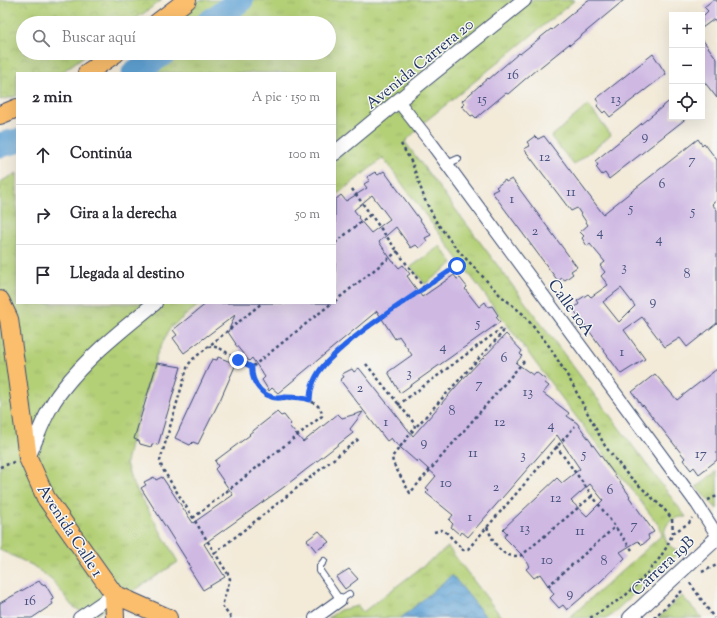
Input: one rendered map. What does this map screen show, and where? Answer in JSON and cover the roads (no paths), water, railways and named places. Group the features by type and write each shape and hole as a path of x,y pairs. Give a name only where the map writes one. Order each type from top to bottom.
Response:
{"main road":[{"path":"166,16 186,0"},
{"path":"88,72 106,60"},
{"path":"0,115 16,108"},
{"name":"Avenida Calle 1","path":"0,300 9,319 28,458 46,498 114,594 168,618"},
{"name":"Avenida Calle 1","path":"114,594 115,618"}],"street":[{"name":"Avenida Carrera 20","path":"336,152 524,0"},
{"name":"Calle 10A","path":"398,101 692,498 717,536"},
{"path":"28,458 47,414 61,391 89,358 154,304"},
{"name":"Carrera 19B","path":"630,618 717,536"},
{"path":"79,618 114,594"},
{"path":"315,618 345,597"}],"lane":[{"path":"446,164 458,159"},
{"path":"324,561 320,566 320,571 345,597"}],"water":[{"path":"452,575 487,618 401,618"}],"waterway":[{"path":"218,16 241,0"},
{"path":"136,72 154,60"},
{"path":"0,145 16,141"}]}
